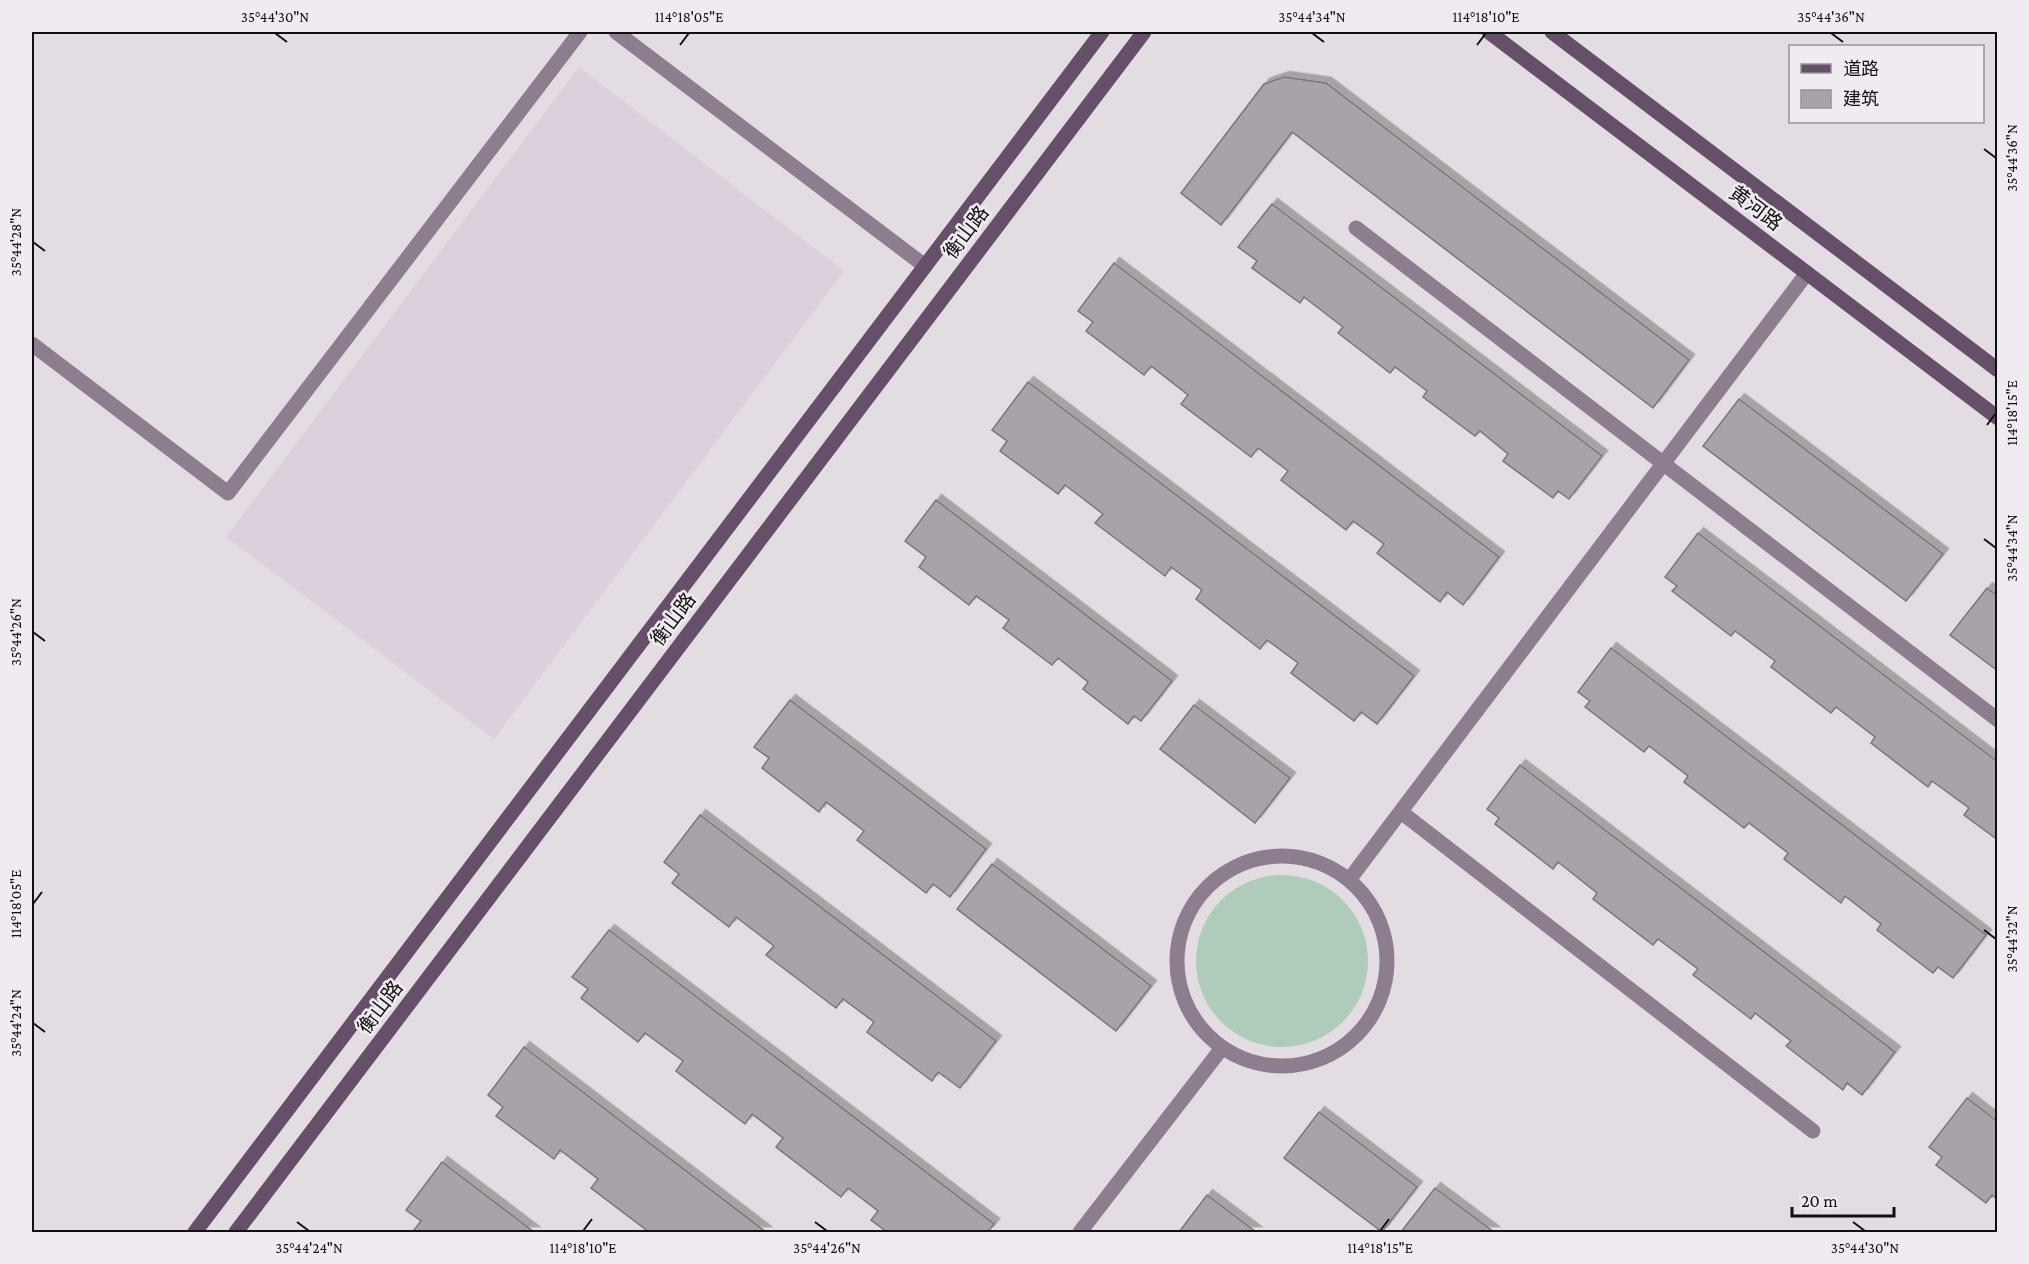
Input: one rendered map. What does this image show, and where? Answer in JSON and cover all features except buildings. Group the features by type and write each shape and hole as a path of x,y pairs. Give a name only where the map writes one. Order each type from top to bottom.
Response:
{"street":[{"name":"衡山路","path":"195,1233 1102,32"},
{"name":"衡山路","path":"236,1233 1144,32"},
{"name":"黄河路","path":"1490,32 1998,418"},
{"name":"黄河路","path":"1552,32 1998,370"}],"lane":[{"path":"32,344 228,493 580,32"},
{"path":"616,32 925,266"},
{"path":"1356,228 1998,720"},
{"path":"1349,880 1807,273"},
{"path":"1401,812 1813,1131"},
{"path":"1289,856 1311,860 1331,868 1349,880 1364,896 1376,915 1384,936 1388,959 1386,982 1379,1004 1367,1024 1352,1041 1333,1054 1301,1065 1285,1067 1260,1065 1236,1057 1222,1048 1197,1025 1185,1003 1178,979 1176,954 1181,929 1191,906 1206,887 1226,871 1246,862 1267,857 1289,856"},
{"path":"1080,1233 1222,1048"}],"shaded area":[{"path":"579,67 844,271 494,739 226,537"}],"green space":[{"path":"1282,875 1299,876 1315,881 1330,889 1343,900 1354,913 1362,928 1367,944 1367,978 1362,994 1354,1009 1343,1022 1330,1033 1315,1041 1299,1046 1282,1047 1265,1046 1249,1041 1234,1033 1221,1022 1210,1009 1202,994 1197,978 1196,961 1197,944 1202,928 1210,913 1221,900 1234,889 1249,881 1265,876"}]}
